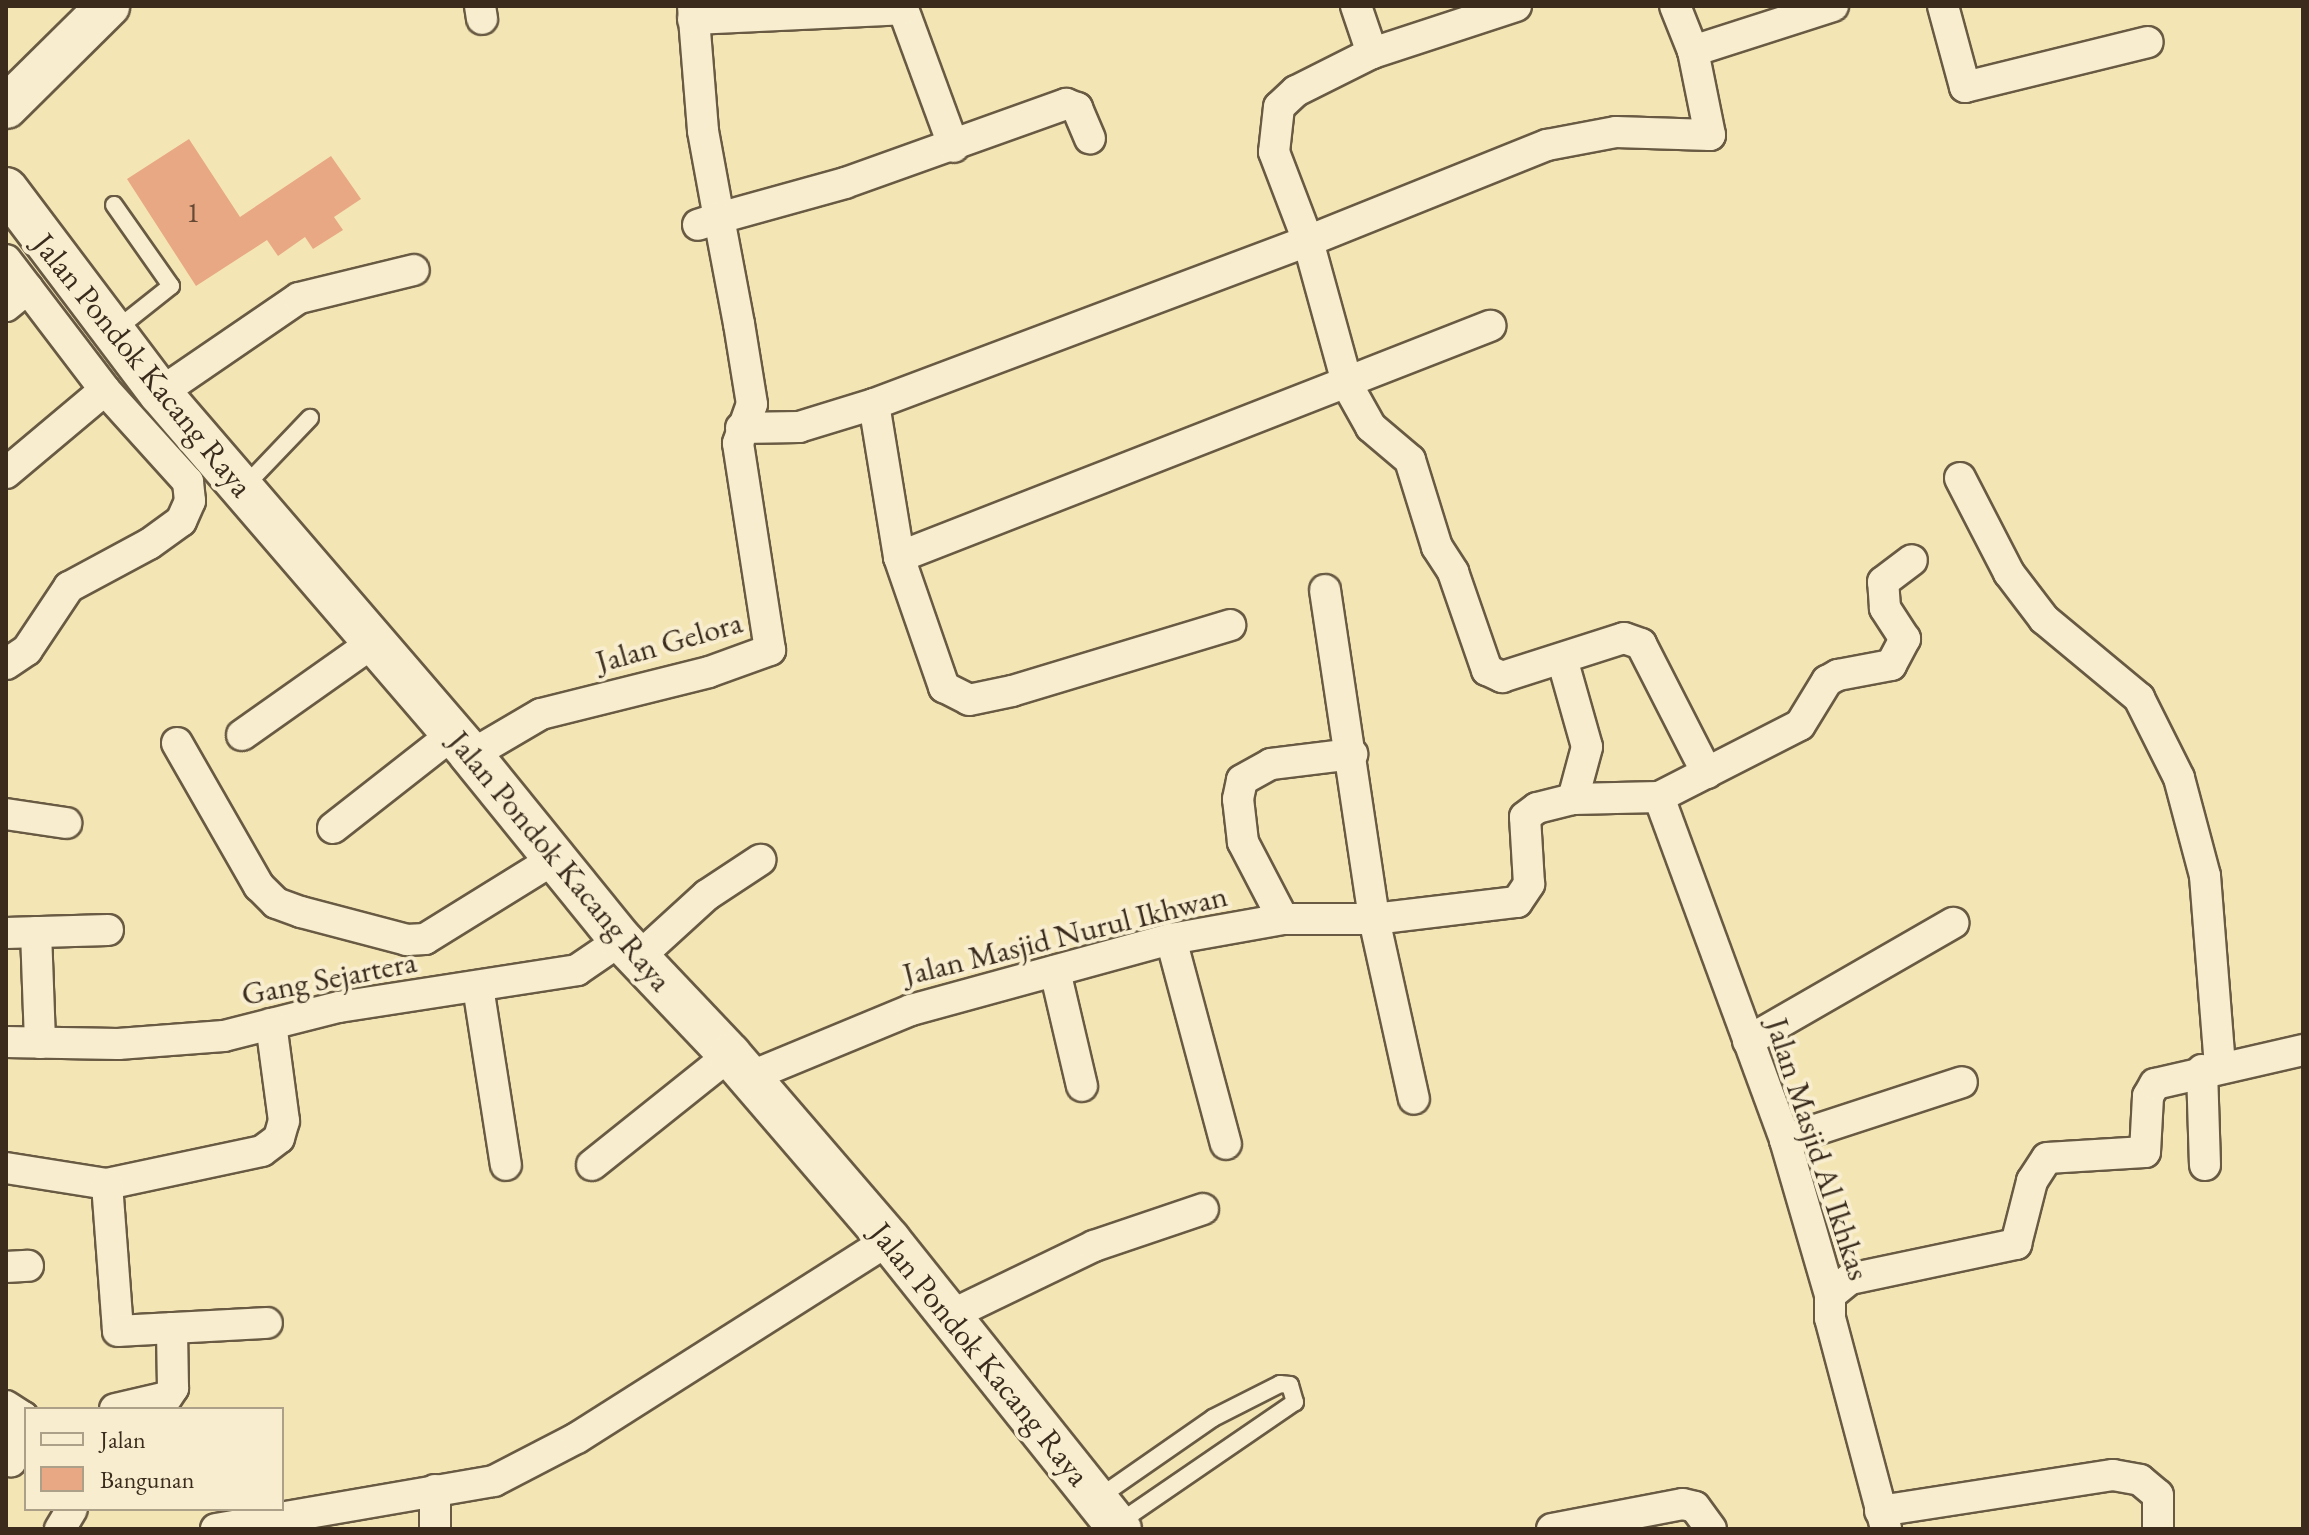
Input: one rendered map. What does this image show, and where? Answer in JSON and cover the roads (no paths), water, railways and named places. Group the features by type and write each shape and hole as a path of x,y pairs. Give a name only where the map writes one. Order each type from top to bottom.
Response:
{"main road":[{"path":"6,107 108,6"},
{"name":"Jalan Pondok Kacang Raya","path":"6,189 160,393 462,744 630,948 739,1066 889,1240 1111,1517"}],"street":[{"path":"1356,6 1372,53"},
{"path":"1516,6 1372,53 1296,91 1279,107 1273,130 1274,152 1308,241 1348,386 1371,427 1410,460 1437,547 1453,572 1487,670 1502,677 1563,662 1624,638 1641,644 1707,773"},
{"path":"954,147 902,7 693,12 708,222 752,404 741,428 799,427 874,404 1308,241 1547,145 1616,132 1710,135 1693,51 1675,6"},
{"path":"1693,51 1833,6"},
{"path":"1943,6 1965,87 2148,42"},
{"path":"708,222 954,147 1066,104 1077,108 1090,138"},
{"path":"6,260 17,297 188,482 190,501 181,521 149,544 69,587 27,650 6,664"},
{"path":"160,393 299,298 414,270"},
{"path":"899,557 1348,386 1490,326"},
{"path":"6,473 105,390"},
{"path":"874,404 899,557 944,687 969,700 1230,625"},
{"name":"Jalan Gelora","path":"462,744 541,714 709,672 770,650 738,443 741,428"},
{"path":"1960,478 2009,573 2044,619 2139,698 2179,778 2205,876 2211,1068 2205,1165"},
{"path":"1659,797 1800,725 1827,681 1891,665 1905,639 1885,608 1883,582 1912,560"},
{"path":"1325,590 1352,754 1374,919 1414,1099"},
{"path":"242,735 374,642"},
{"path":"1563,662 1587,747 1573,799"},
{"path":"177,743 259,886 276,903 301,912 407,940 425,939 554,859"},
{"path":"333,828 462,744"},
{"path":"1283,919 1243,842 1238,799 1242,780 1271,764 1352,754"},
{"name":"Jalan Masjid Nurul Ikhwan","path":"592,1165 739,1066 911,1010 1171,939 1283,919 1374,919 1517,902 1527,894 1529,884 1525,817 1537,808 1573,799 1659,797"},
{"name":"Jalan Masjid Al Ikhkas","path":"1659,797 1785,1140 1830,1295 1830,1318 1883,1520"},
{"path":"6,814 66,823"},
{"name":"Gang Sejartera","path":"6,1042 118,1044 224,1036 339,1007 577,970 630,948 760,860"},
{"path":"1748,1041 1953,923"},
{"path":"6,933 108,930"},
{"path":"36,932 40,1043"},
{"path":"1171,939 1226,1144"},
{"path":"1055,971 1082,1086"},
{"path":"478,987 506,1165"},
{"path":"6,1168 107,1184 262,1151 279,1138 284,1121 271,1024"},
{"path":"1830,1295 1850,1279 2016,1244 2032,1181 2047,1158 2145,1152 2148,1096 2155,1084 2211,1068 2303,1050"},
{"path":"1785,1140 1962,1082"},
{"path":"107,1184 113,1322 118,1331 126,1333 267,1323"},
{"path":"949,1316 1094,1246 1203,1209"},
{"path":"216,1529 494,1481 577,1438 889,1240"},
{"path":"124,1407 167,1397 173,1388 172,1328"},
{"path":"6,1406 23,1417 11,1461"},
{"path":"1883,1520 2113,1475 2140,1480 2158,1495 2158,1529"},
{"path":"435,1490 435,1529"},
{"path":"1552,1529 1683,1504 1703,1518"},
{"path":"60,1529 71,1511"}],"lane":[{"path":"112,333 171,286 114,205"},
{"path":"241,489 310,418"},
{"path":"1280,1384 1290,1385 1295,1402 1111,1517 1213,1418 1280,1384"}]}
